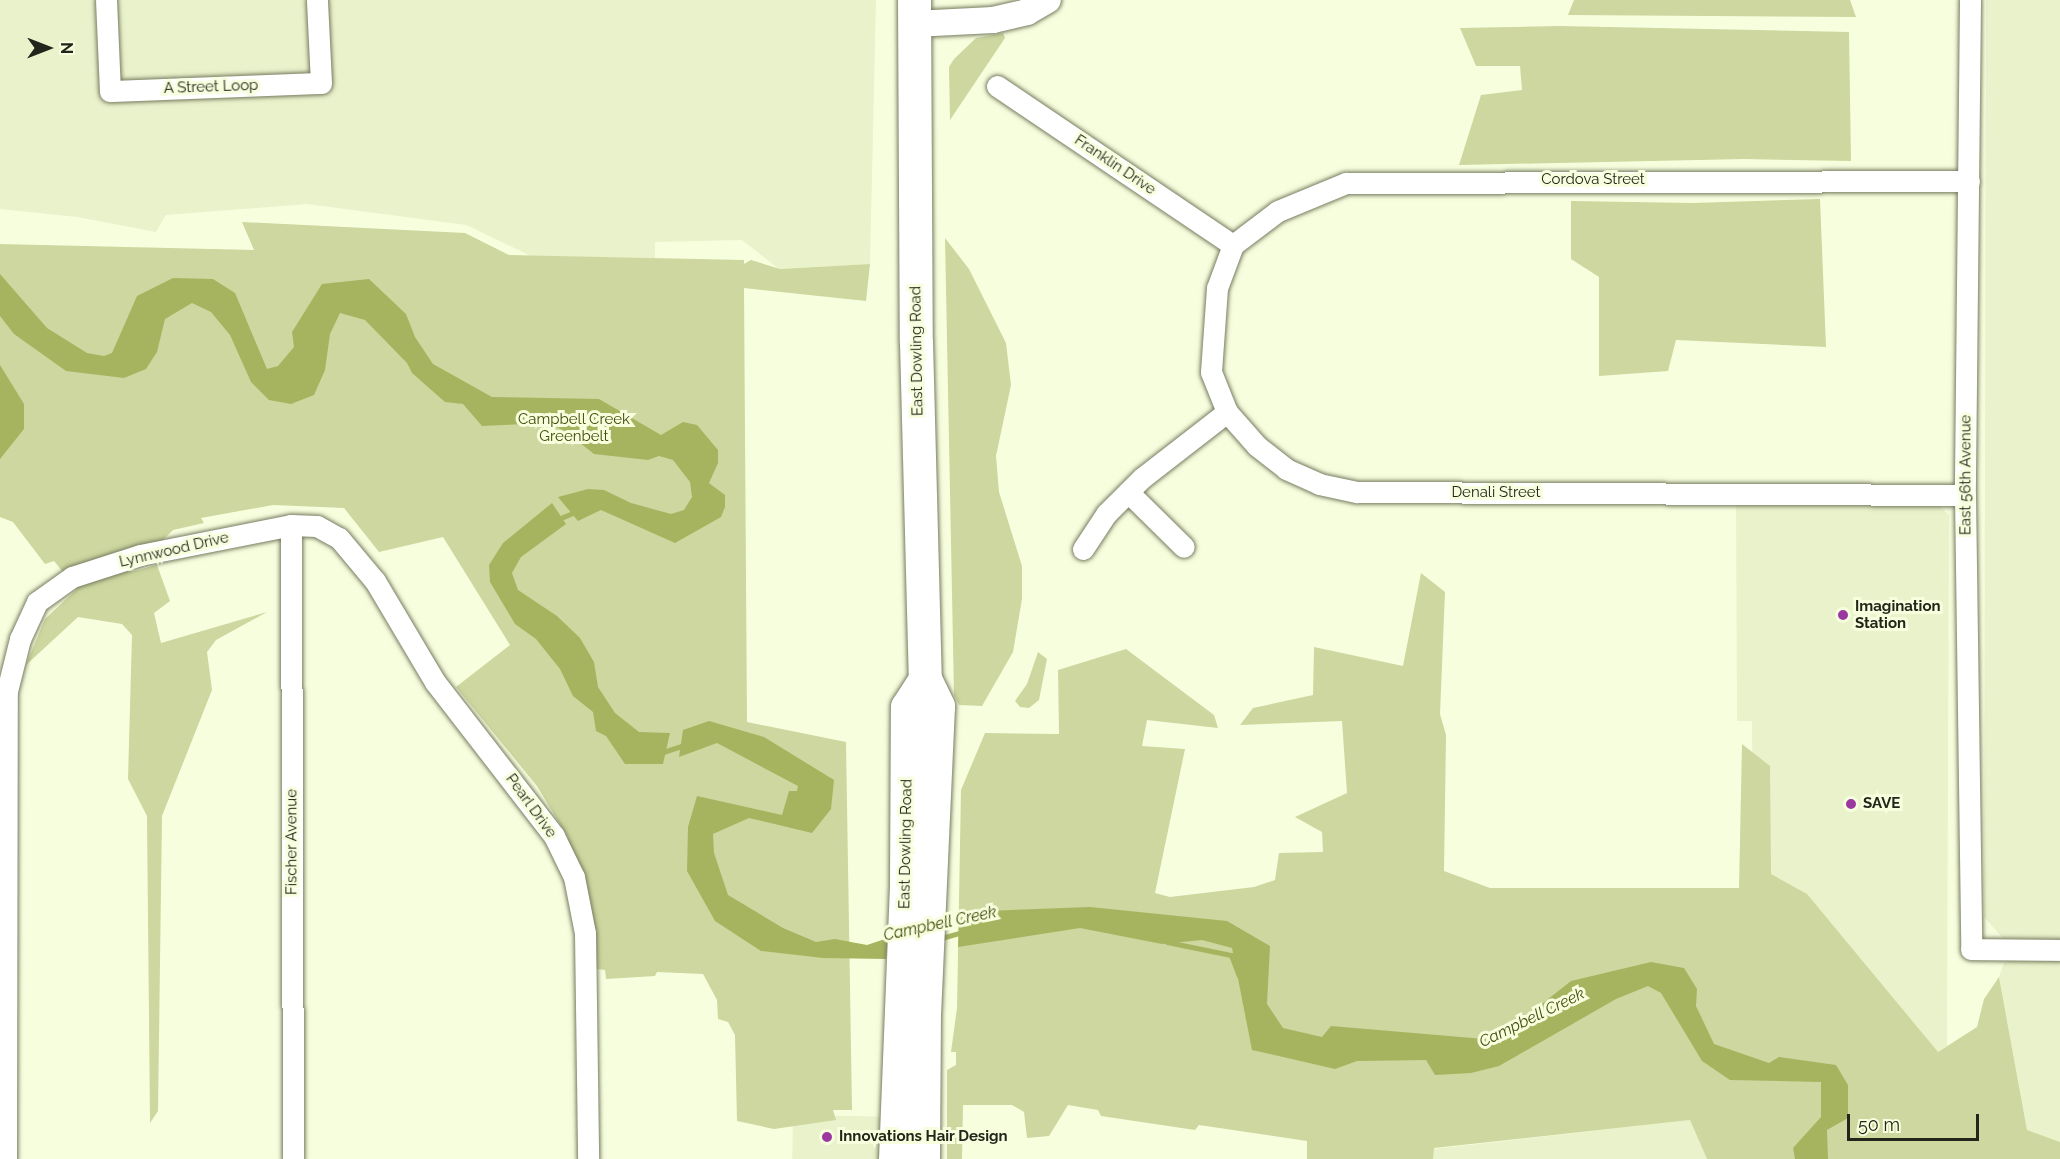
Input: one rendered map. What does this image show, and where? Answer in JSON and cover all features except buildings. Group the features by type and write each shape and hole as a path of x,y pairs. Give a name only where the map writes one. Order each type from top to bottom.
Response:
{"main road":[{"name":"East Dowling Road","path":"895,1159 913,1011 918,881 938,705 925,679 916,342 914,6"},
{"name":"East Dowling Road","path":"913,1011 923,1159"}],"street":[{"name":"A Street Loop","path":"106,0 110,91 321,83 318,0"},
{"path":"914,6 993,20 1028,12 1048,0"},
{"name":"East 56th Avenue","path":"1970,0 1970,181 1965,495 1971,949 2060,950"},
{"name":"Franklin Drive","path":"997,86 1233,245"},
{"name":"Cordova Street","path":"1233,245 1278,211 1346,183 1970,181"},
{"name":"Denali Street","path":"1233,245 1217,288 1211,334 1211,372 1227,412 1257,446 1286,469 1319,484 1357,492 1965,495"},
{"path":"1083,549 1106,514 1128,492 1179,446 1227,412"},
{"path":"1128,492 1184,547"},
{"name":"Lynnwood Drive","path":"6,1159 7,691 20,639 37,602 72,577 141,555 291,525 317,526 339,538"},
{"name":"Fischer Avenue","path":"291,525 293,1159"},
{"name":"Pearl Drive","path":"339,538 375,581 435,682 554,836 574,877 585,933 588,1159"}],"shaded area":[{"path":"0,0 876,0 870,264 779,269 742,240 655,242 655,258 531,256 466,225 307,204 166,215 156,232 77,217 0,209"},
{"path":"1986,0 2060,0 2060,1142 2027,1130 1999,977 2010,946 1984,917"},
{"path":"1736,503 1937,504 1949,515 1947,1046 1931,1056 1753,888 1752,721 1737,721"},
{"path":"793,1115 880,1117 879,1159 792,1159"},
{"path":"1690,1120 1707,1159 1433,1159 1433,1149"}],"green space":[{"path":"1574,0 1850,0 1856,17 1568,15"},
{"path":"1559,26 1849,32 1851,161 1744,159 1459,165 1481,95 1522,90 1520,66 1476,66 1460,28"},
{"path":"1003,33 1005,38 950,120 949,67 976,38"},
{"path":"1820,199 1826,347 1676,340 1668,371 1599,376 1599,277 1571,259 1571,201 1693,203"},
{"name":"Campbell Creek Greenbelt","path":"242,222 465,233 509,255 744,260 744,264 751,260 780,269 870,264 866,301 744,288 747,722 846,742 852,1110 833,1110 836,1120 774,1129 737,1121 735,1035 728,1022 718,1019 717,1000 703,974 657,972 655,976 606,979 605,970 597,969 593,916 567,836 537,786 456,687 510,645 443,537 379,552 344,508 273,505 201,518 204,523 173,530 131,572 157,565 170,601 154,613 161,643 267,612 216,640 207,652 212,690 162,816 158,1111 150,1123 147,816 128,779 132,635 122,624 78,617 26,665 45,619 77,589 54,561 45,564 13,522 0,517 0,244 254,250"},
{"path":"945,238 969,269 1006,343 1011,385 996,456 999,492 1022,566 1022,599 1013,652 982,706 959,705 954,695"},
{"path":"1421,573 1445,592 1440,714 1446,735 1444,871 1490,888 1739,888 1742,744 1770,766 1771,874 1807,894 1938,1052 1977,1027 1984,999 1999,977 2027,1130 2060,1142 2060,1159 1707,1159 1690,1120 1434,1148 1433,1159 1307,1159 1307,1141 1199,1125 1195,1130 1101,1116 1098,1110 1068,1105 1049,1136 1027,1138 1024,1112 1012,1105 963,1105 962,1159 947,1159 947,1070 956,1065 956,1052 951,1052 957,1008 961,790 985,733 1059,734 1058,670 1126,649 1214,715 1218,728 1147,720 1142,746 1185,749 1155,893 1170,897 1254,887 1275,880 1279,853 1323,852 1322,832 1295,817 1347,793 1342,721 1240,725 1253,708 1313,695 1314,647 1403,666"},
{"path":"1038,652 1047,659 1039,700 1029,708 1020,707 1015,701 1027,684"}],"water":[{"path":"0,274 47,328 87,353 104,356 112,353 137,296 173,278 213,279 235,293 267,369 278,366 294,347 292,332 322,284 369,279 406,314 415,337 433,364 492,397 599,399 661,435 683,422 697,425 718,450 718,463 709,483 725,495 725,507 721,517 675,543 601,510 578,521 558,497 588,489 604,490 631,503 671,514 684,510 692,497 690,482 673,460 659,456 648,460 594,454 565,431 546,423 482,426 463,404 445,402 412,373 407,363 365,320 340,313 330,334 325,370 314,395 291,404 269,400 251,382 230,335 211,312 192,303 165,319 157,352 146,369 124,378 66,371 14,334 0,316"},
{"path":"0,365 24,404 24,429 0,459"},
{"path":"552,503 566,524 521,557 512,573 518,590 557,616 580,638 594,662 598,687 615,713 639,732 670,733 663,764 625,764 606,736 596,731 593,712 573,696 560,669 536,639 515,624 490,582 489,565 503,543"},
{"path":"709,721 764,737 834,780 831,809 812,833 749,818 713,834 714,853 728,895 783,928 816,942 835,939 867,945 888,938 886,959 823,958 761,951 715,921 687,871 688,827 697,796 782,815 789,791 797,791 798,786 717,743 679,757 683,730"},
{"path":"1090,907 1227,921 1270,946 1267,1004 1283,1028 1322,1037 1331,1026 1496,1040 1571,981 1651,962 1684,968 1697,989 1696,1006 1714,1044 1769,1063 1779,1057 1836,1065 1848,1085 1848,1118 1827,1130 1828,1159 1795,1159 1793,1148 1821,1117 1821,1082 1730,1080 1702,1061 1661,993 1648,986 1616,999 1499,1066 1471,1073 1435,1075 1426,1060 1357,1061 1335,1069 1252,1050 1232,948 1202,940 1162,944 1080,928 958,947 959,918 984,911"}],"waterway":[{"name":"Campbell Creek","path":"556,520 577,511"},
{"name":"Campbell Creek","path":"660,753 685,745"},
{"name":"Campbell Creek","path":"938,939 963,932"},
{"name":"Campbell Creek","path":"1167,942 1231,955 1239,976"}],"place":[{"name":"Imagination Station","path":"1843,615"},
{"name":"SAVE","path":"1851,804"},
{"name":"Innovations Hair Design","path":"827,1137"}]}
